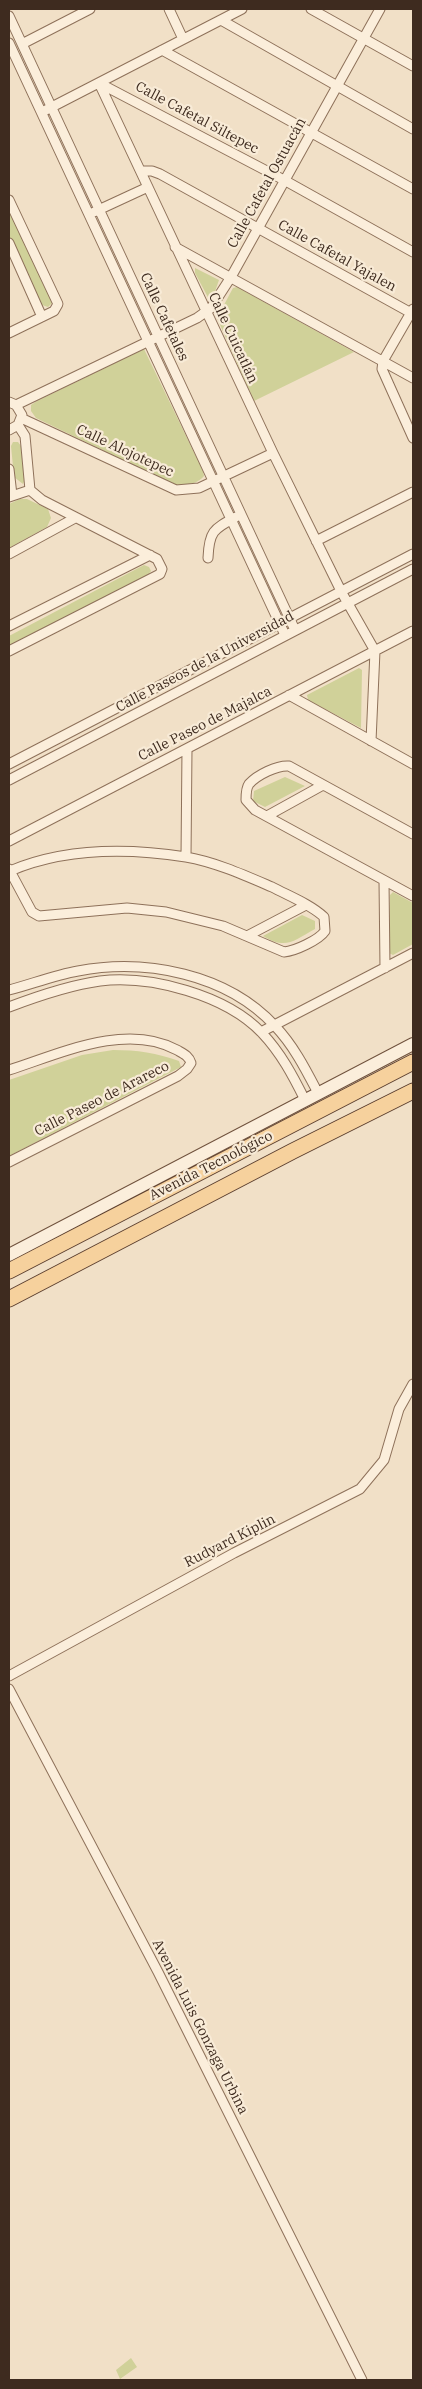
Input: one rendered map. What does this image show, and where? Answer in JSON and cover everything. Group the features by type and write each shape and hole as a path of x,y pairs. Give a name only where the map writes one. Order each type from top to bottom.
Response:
{"main road":[{"name":"Avenida Tecnológico","path":"9,1271 413,1062"},
{"name":"Avenida Tecnológico","path":"9,1299 293,1150 413,1090"}],"street":[{"path":"22,44 90,9"},
{"path":"169,9 184,39"},
{"path":"41,112 242,9"},
{"path":"311,9 413,66"},
{"name":"Calle Cafetal Ostuacán","path":"12,403 205,313 218,299 231,277 380,9"},
{"name":"Calle Cafetales","path":"9,16 295,630"},
{"path":"220,20 413,129"},
{"name":"Calle Cafetales","path":"9,43 285,634"},
{"path":"162,50 413,190"},
{"name":"Calle Cuicatlán","path":"99,82 205,313 273,454 342,593 375,651"},
{"name":"Calle Cafetal Siltepec","path":"99,82 284,180 413,252"},
{"name":"Calle Cafetal Yajalen","path":"141,171 152,171 160,174 413,312"},
{"path":"89,214 148,187"},
{"path":"9,200 58,304 56,310 9,333"},
{"path":"9,243 42,317"},
{"path":"175,247 413,378"},
{"path":"413,312 383,361 383,372 413,438"},
{"path":"9,651 160,574 162,569 160,562 150,555 75,518 42,500 30,490 25,436 20,422 21,411 12,403"},
{"path":"9,430 20,422"},
{"name":"Calle Alojotepec","path":"20,422 172,489 192,490 273,454"},
{"path":"9,469 10,496 30,490"},
{"path":"316,541 413,492"},
{"path":"208,558 209,540 212,532 241,514"},
{"path":"9,554 75,518"},
{"name":"Calle Paseos de la Universidad","path":"9,764 342,593 413,554"},
{"path":"9,626 150,555"},
{"name":"Calle Paseos de la Universidad","path":"9,780 285,634 413,569"},
{"name":"Calle Paseo de Majalca","path":"9,841 413,631"},
{"path":"371,740 375,651"},
{"path":"289,695 413,764"},
{"path":"132,701 139,712"},
{"path":"186,748 186,857"},
{"path":"413,834 289,766 270,771 249,784 246,795 248,805 413,896"},
{"path":"267,816 323,785"},
{"path":"104,852 143,852 186,857 244,875 306,904 324,918 325,931 321,936 287,952 198,918 127,908 38,916 32,912 9,870 65,855 104,852"},
{"path":"384,881 385,968"},
{"path":"246,936 306,904"},
{"path":"261,1032 413,953"},
{"path":"9,990 77,971 122,966 150,968 190,976 208,982 248,1003 274,1024 296,1052 318,1093"},
{"path":"10,1004 100,981 146,981 167,984 199,994 236,1014 261,1032 280,1055 305,1100"},
{"name":"Calle Paseo de Arareco","path":"9,1070 83,1046 115,1041 143,1040 169,1046 188,1056 191,1063 178,1076 9,1162"},
{"path":"9,1255 413,1044"},
{"name":"Rudyard Kiplin","path":"9,1676 226,1558 360,1489 384,1460 399,1410 413,1384"},
{"name":"Avenida Luis Gonzaga Urbina","path":"9,1689 158,1972 362,2380"}],"green space":[{"path":"9,207 53,302 48,307 42,305 9,237"},
{"path":"195,268 219,280 211,303 195,273"},
{"path":"237,287 354,352 254,401 217,318 233,288"},
{"path":"144,349 203,471 204,476 195,483 175,485 36,418 31,411 31,405 37,401"},
{"path":"13,442 18,442 21,446 26,477 23,484 14,477 11,446"},
{"path":"20,499 27,499 48,509 51,518 47,527 9,548 9,504"},
{"path":"144,565 149,567 151,571 148,575 9,649 9,636"},
{"path":"359,668 362,670 361,728 308,700 307,695"},
{"path":"285,777 305,786 265,807 253,801 254,791"},
{"path":"393,892 413,903 413,944 393,955 389,953 390,895"},
{"path":"302,915 315,921 315,929 295,940 284,943 263,936"},
{"path":"113,1050 139,1051 163,1056 179,1061 181,1067 9,1156 9,1080 82,1055"},
{"path":"131,2358 137,2367 120,2379 116,2370"}]}
